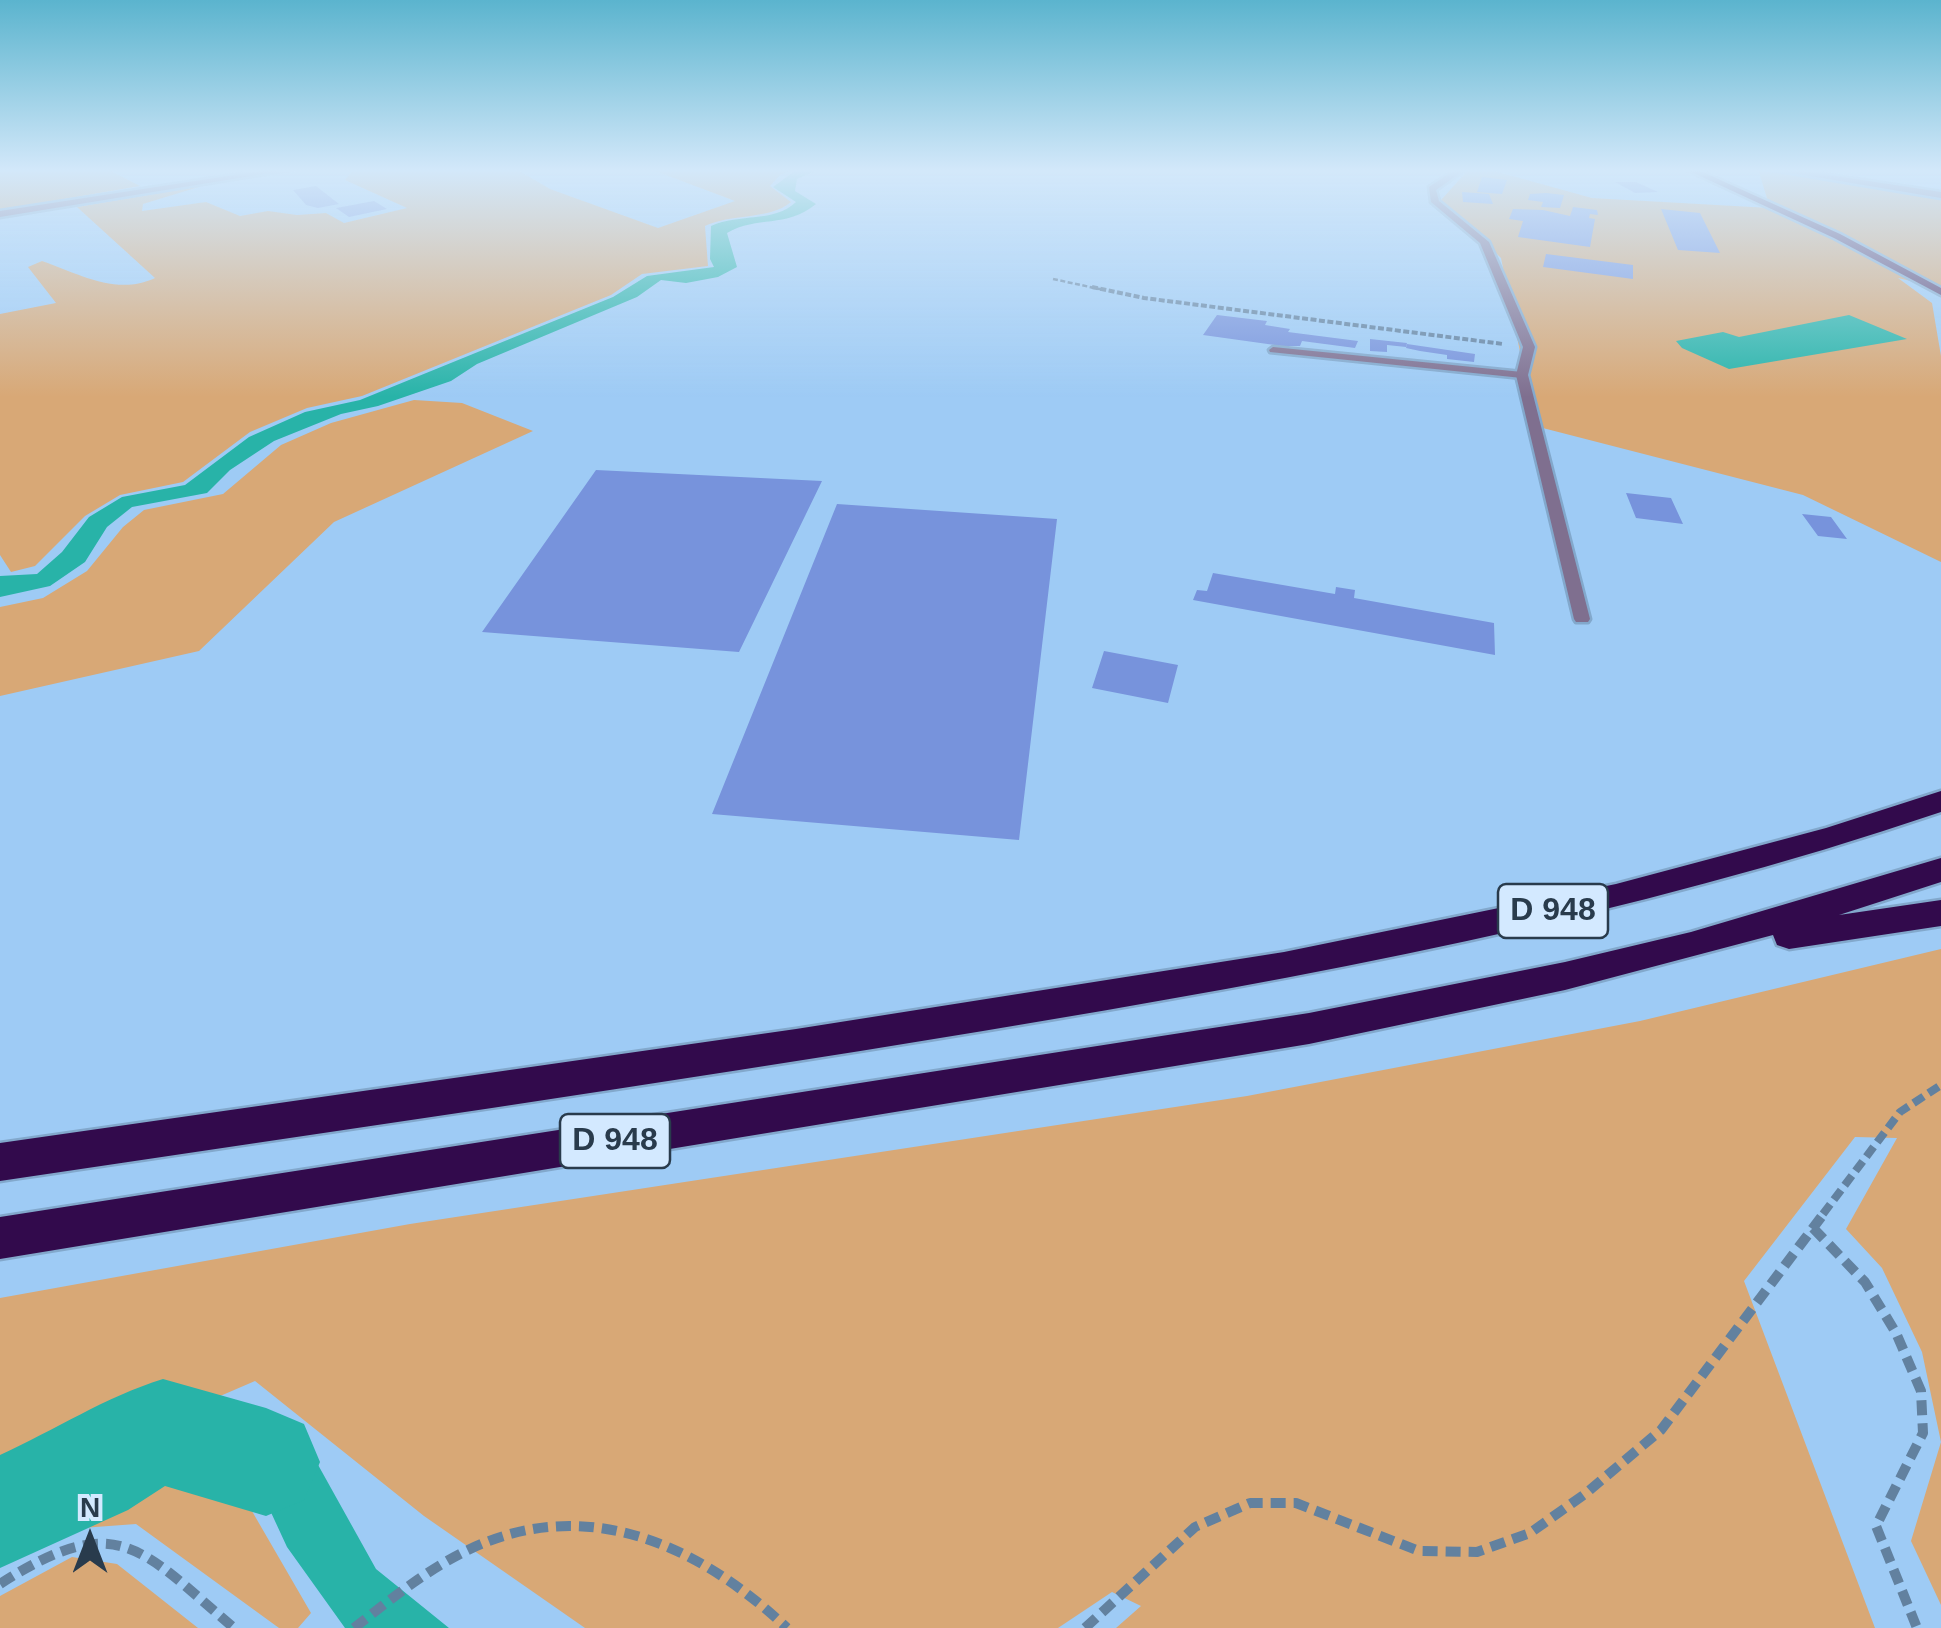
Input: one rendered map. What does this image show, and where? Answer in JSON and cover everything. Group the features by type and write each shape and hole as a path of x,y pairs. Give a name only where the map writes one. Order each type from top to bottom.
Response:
{"highway":[{"name":"D 948","path":"0,1162 900,1030 1322,958 1656,887 1785,852 1938,797"},
{"name":"D 948","path":"0,1238 1230,1044 1438,1004 1628,960 1838,906 1941,870"},
{"path":"1628,960 1941,913"}],"street":[{"path":"1485,245 1530,347 1522,375 1582,619"},
{"path":"1854,245 1939,293"}],"lane":[{"path":"1273,350 1522,375"}],"path":[{"path":"1053,279 1144,298 1530,347"},
{"path":"1086,1628 1195,1527 1250,1503 1296,1503 1419,1551 1477,1552 1530,1534 1661,1430 1814,1228 1848,1176 1900,1112 1941,1086"},
{"path":"1814,1228 1866,1282 1896,1333 1921,1391 1923,1433 1876,1526 1917,1628"},
{"path":"354,1628 428,1572 488,1541 549,1524 604,1525 667,1545 728,1577 787,1628"},
{"path":"0,1584 57,1552 121,1544 147,1558 234,1628"}],"shaded area":[{"path":"119,245 706,245 708,266 642,274 611,295 362,396 307,408 250,432 183,482 120,495 85,516 35,566 11,572 0,555 0,314 56,303 28,267 42,261 112,284 127,285 155,278"},
{"path":"710,245 731,245 737,267 718,277 686,283 661,280 637,297 477,364 451,381 341,414 274,441 230,470 207,493 132,507 107,527 85,562 50,586 0,597 0,576 37,574 62,552 89,517 122,497 185,485 249,437 305,412 360,400 613,297 647,276 714,267"},
{"path":"1488,245 1941,245 1941,288 1898,278 1932,303 1941,356 1941,562 1803,495 1535,426 1501,258"},
{"path":"1849,315 1907,339 1729,369 1682,348 1676,341 1723,332 1739,337"},
{"path":"414,400 462,403 533,431 334,522 199,651 0,696 0,607 43,598 87,571 123,527 144,510 223,494 281,445 331,423"},
{"path":"1941,949 1941,1442 1922,1352 1882,1268 1846,1229 1897,1138 1855,1137 1744,1281 1875,1628 1116,1628 1141,1606 1112,1592 1058,1628 585,1628 424,1516 255,1381 132,1434 141,1465 238,1487 311,1613 298,1628 279,1628 136,1524 41,1531 0,1557 0,1298 410,1224 1247,1096 1640,1021"},
{"path":"241,1422 312,1454 376,1569 449,1628 345,1628 287,1547 256,1480 223,1466 156,1454 172,1435"},
{"path":"1941,1442 1941,1605 1911,1541"},
{"path":"72,1557 117,1564 198,1628 0,1628 0,1596"}],"building":[{"path":"1676,245 1716,245 1720,253 1678,250"},
{"path":"1546,254 1633,265 1633,279 1543,267"},
{"path":"1217,315 1267,321 1265,325 1290,329 1288,332 1358,341 1355,348 1302,341 1300,346 1282,346 1203,335"},
{"path":"1370,339 1407,343 1406,347 1387,345 1387,352 1370,351"},
{"path":"1407,344 1475,354 1474,362 1406,348"},
{"path":"596,470 822,481 739,652 482,632"},
{"path":"1626,493 1671,498 1683,524 1636,518"},
{"path":"837,504 1057,519 1019,840 712,814"},
{"path":"1802,514 1831,517 1847,539 1818,536"},
{"path":"1213,573 1335,594 1336,587 1355,590 1354,598 1494,623 1495,655 1193,600 1197,590 1207,591"},
{"path":"1104,651 1178,665 1168,703 1092,688"}],"waterway":[{"path":"0,1512 89,1471 139,1440 163,1432 266,1462"}]}
